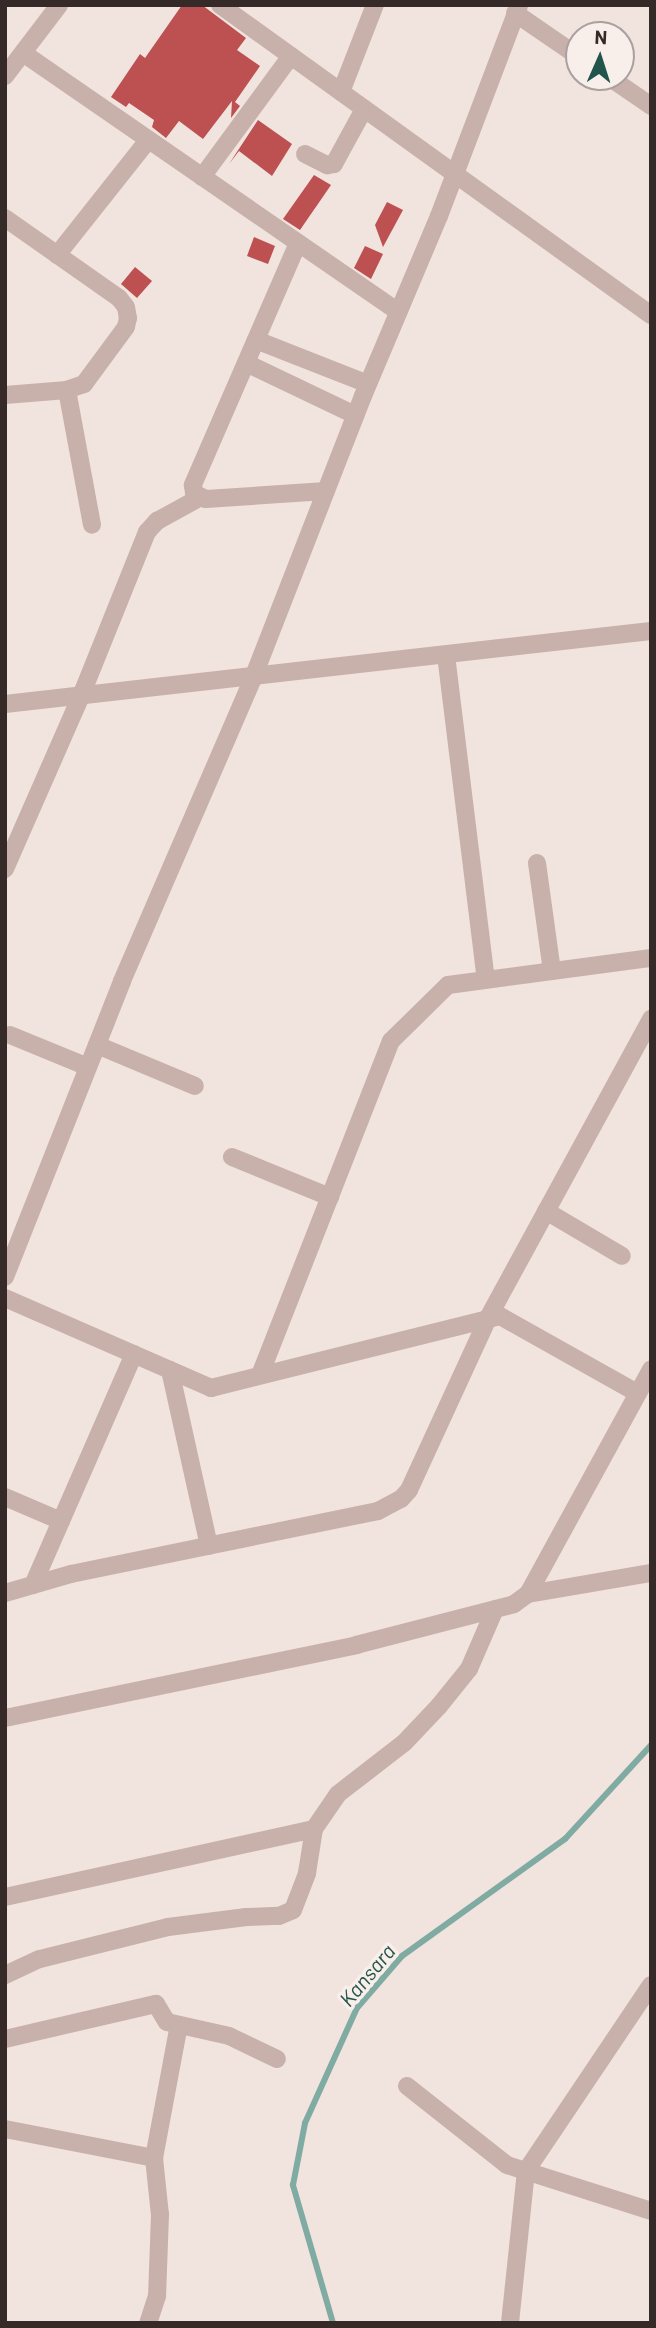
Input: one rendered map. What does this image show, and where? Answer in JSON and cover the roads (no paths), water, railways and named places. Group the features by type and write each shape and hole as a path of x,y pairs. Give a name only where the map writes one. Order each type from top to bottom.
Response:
{"street":[{"path":"5,76 59,5"},
{"path":"220,5 651,315"},
{"path":"341,92 375,5"},
{"path":"5,1277 97,1045 253,678 355,415 455,174 517,9 565,46"},
{"path":"23,53 398,312"},
{"path":"202,177 291,56"},
{"path":"629,91 651,106"},
{"path":"305,154 327,165 334,164 364,109"},
{"path":"57,255 148,140"},
{"path":"5,218 119,298 126,307 128,318 126,327 83,384 67,390 5,395"},
{"path":"199,498 194,494 193,485 298,243"},
{"path":"256,340 368,384"},
{"path":"246,363 355,415"},
{"path":"67,390 92,524"},
{"path":"5,869 81,696 147,532 157,521 199,498 326,491"},
{"path":"5,704 651,631"},
{"path":"446,655 486,980"},
{"path":"537,863 552,971"},
{"path":"260,1375 391,1041 448,985 651,958"},
{"path":"5,1592 378,1511 401,1499 409,1490 488,1318 651,1019"},
{"path":"10,1035 88,1067"},
{"path":"97,1045 195,1086"},
{"path":"232,1157 330,1197"},
{"path":"546,1211 622,1256"},
{"path":"5,1298 211,1388 500,1315 637,1394"},
{"path":"33,1584 134,1354"},
{"path":"528,1594 651,1369"},
{"path":"170,1370 209,1546"},
{"path":"5,1497 61,1521"},
{"path":"5,1718 356,1645 514,1604 528,1594 651,1573"},
{"path":"5,1975 40,1959 168,1927 246,1917 279,1916 293,1910 307,1873 314,1829 338,1794 404,1744 469,1670 495,1609"},
{"path":"5,1897 314,1829"},
{"path":"510,2323 526,2171 651,1985"},
{"path":"5,2039 156,2004 167,2022 229,2036 277,2059"},
{"path":"148,2323 157,2296 160,2216 154,2158 179,2025"},
{"path":"407,2086 507,2165 651,2211"},
{"path":"5,2129 154,2158"}],"waterway":[{"name":"Kansara","path":"333,2323 293,2185 305,2123 357,2008 402,1956 565,1839 651,1745"}]}
